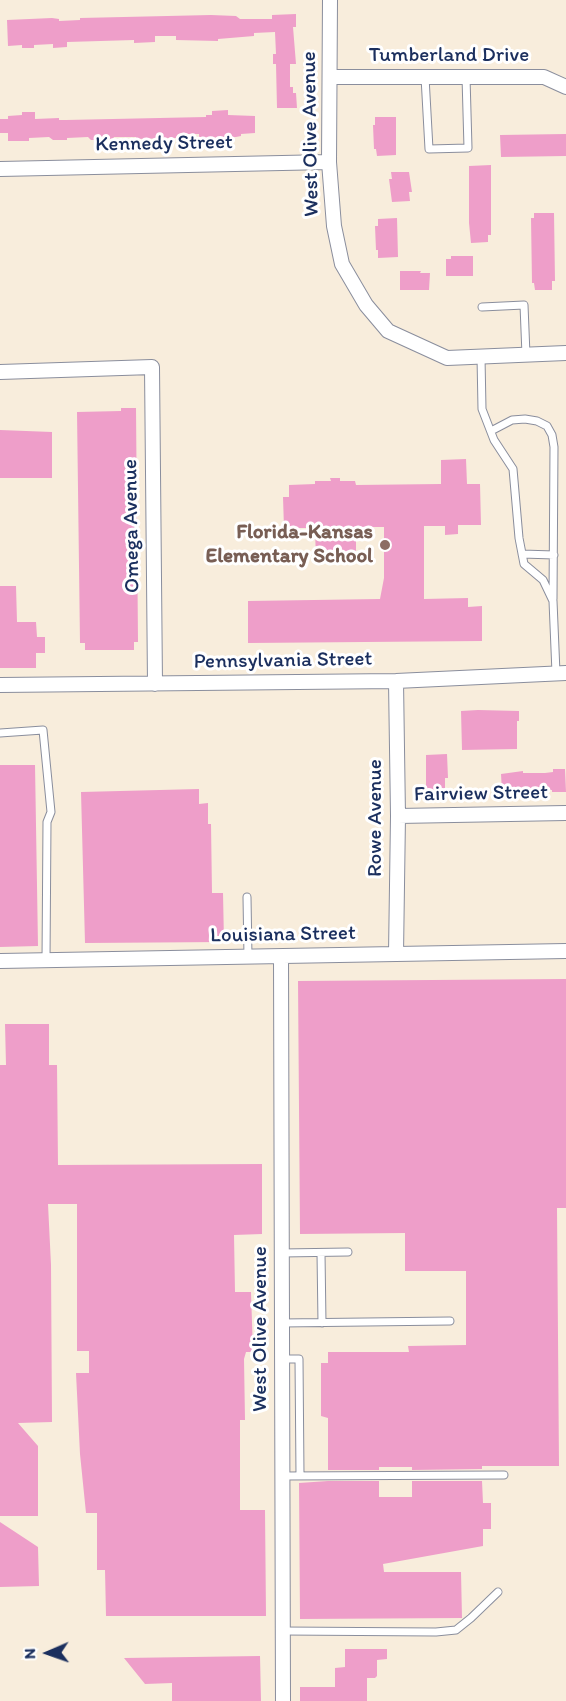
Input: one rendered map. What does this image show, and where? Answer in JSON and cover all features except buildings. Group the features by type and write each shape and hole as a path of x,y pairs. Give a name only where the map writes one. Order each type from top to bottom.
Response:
{"street":[{"name":"West Olive Avenue","path":"330,0 329,162 334,226 342,264 366,304 388,331 447,358 482,357"},
{"name":"Tumberland Drive","path":"330,77 544,77 566,87"},
{"name":"Kennedy Street","path":"0,169 329,162"},
{"path":"482,357 566,353"},
{"name":"Omega Avenue","path":"0,372 152,367 155,684"},
{"name":"Pennsylvania Street","path":"0,686 396,681 561,673"},
{"name":"Rowe Avenue","path":"396,681 398,816 396,954"},
{"name":"Fairview Street","path":"398,816 566,813"},
{"name":"Louisiana Street","path":"0,961 566,951"},
{"name":"West Olive Avenue","path":"281,957 283,1701"}],"lane":[{"path":"425,77 429,149 468,147 466,77"},
{"path":"482,307 525,305 526,355"},
{"path":"482,357 482,409 494,440 513,469 524,564 543,580 554,601"},
{"path":"491,431 512,420 525,419 547,426 552,435 554,447 554,601 561,673"},
{"path":"522,554 554,555"},
{"path":"0,733 43,730 51,812 47,822 46,960"},
{"path":"247,897 248,957"},
{"path":"282,1252 348,1252"},
{"path":"321,1253 322,1323"},
{"path":"282,1323 450,1321"},
{"path":"282,1359 299,1359 300,1475"},
{"path":"283,1476 504,1475"},
{"path":"283,1631 436,1632 456,1630 498,1592"}],"place":[{"name":"Florida-Kansas Elementary School","path":"385,545"}]}
